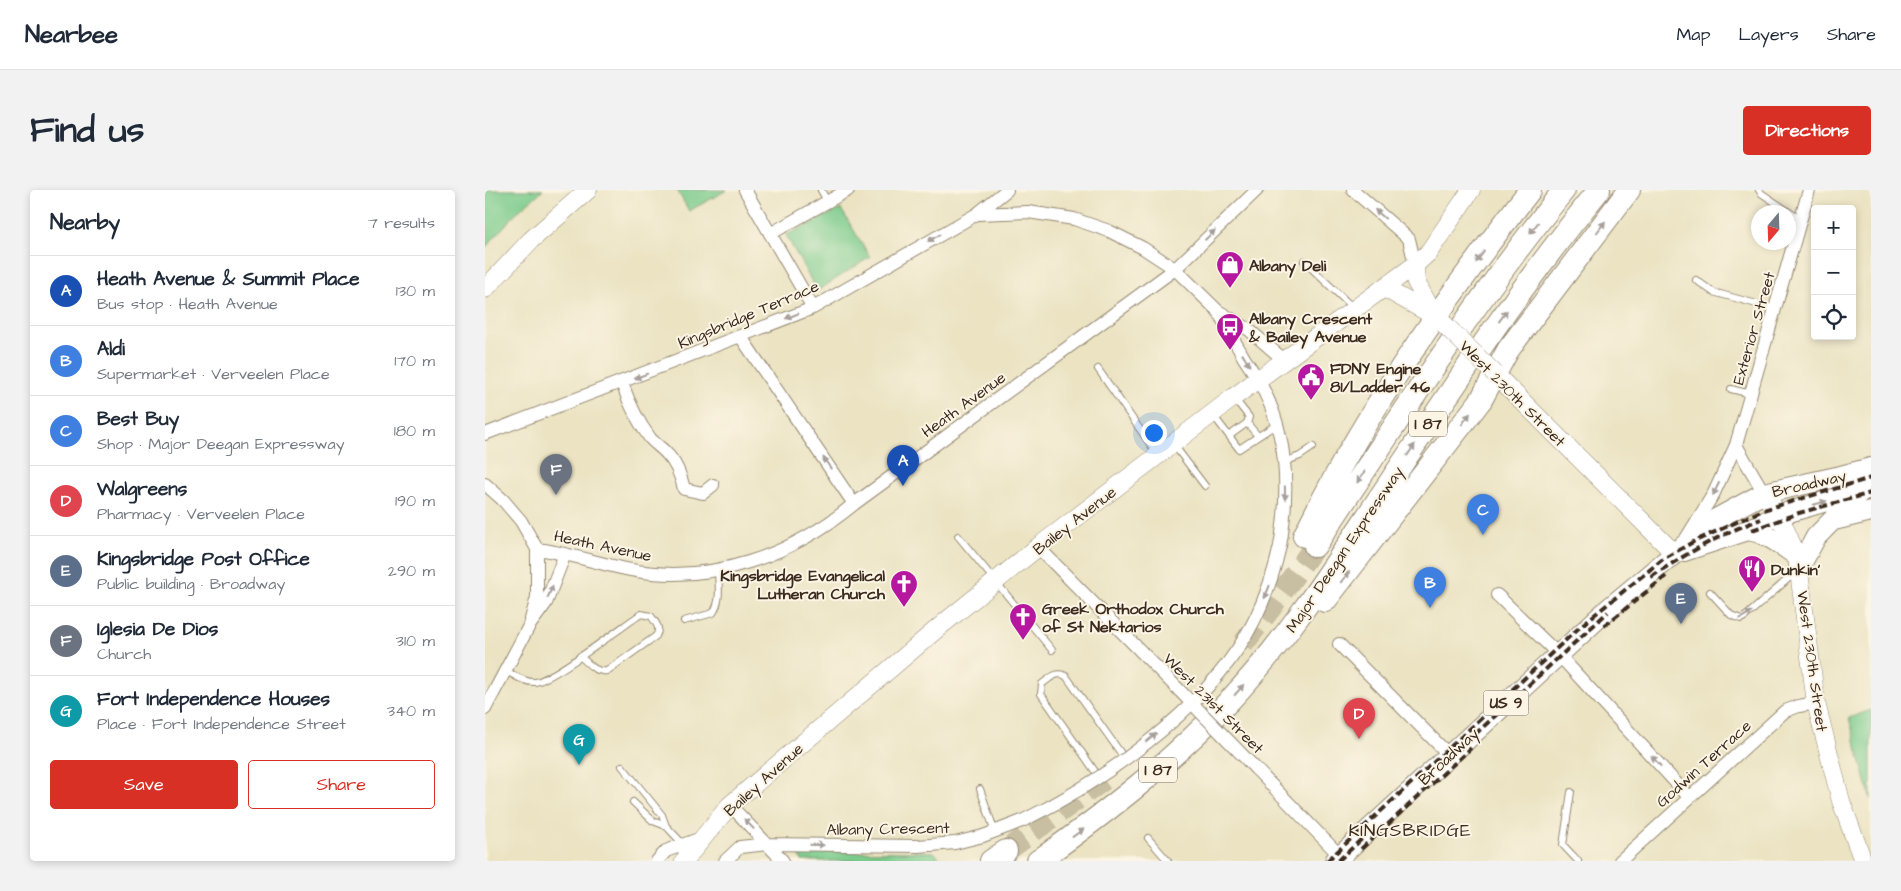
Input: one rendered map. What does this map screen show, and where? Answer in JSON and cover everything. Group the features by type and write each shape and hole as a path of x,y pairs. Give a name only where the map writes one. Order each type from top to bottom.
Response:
{"highway":[{"path":"1440,321 1530,190"},
{"name":"Major Deegan Expressway","path":"1440,321 1349,450 1309,541 1458,331 1564,190"},
{"name":"Major Deegan Expressway","path":"1039,861 1129,795 1165,764 1225,705 1263,662 1319,587 1503,315 1599,190"},
{"path":"1263,662 1314,614 1329,597 1481,400 1508,350 1629,190"}],"main road":[{"path":"485,290 531,240 588,190"},
{"name":"Bailey Avenue","path":"686,852 704,837 730,805 1038,547 1258,379 1415,266 1428,253 1471,190"},
{"name":"West 230th Street","path":"1415,266 1416,282 1440,321"},
{"name":"West 230th Street","path":"1383,288 1440,321 1675,554"},
{"name":"Broadway","path":"1340,859 1449,755 1607,610 1716,520 1764,493 1871,468"},
{"path":"1747,530 1770,538 1798,562 1817,537 1868,490"},
{"name":"Broadway","path":"1675,554 1747,530 1779,515 1868,490"},
{"name":"West 230th Street","path":"1764,493 1779,515 1798,562 1816,703 1841,802 1863,861"},
{"path":"1835,520 1871,511"}],"street":[{"path":"745,190 813,308"},
{"path":"770,234 847,190"},
{"name":"Kingsbridge Terrace","path":"485,434 622,383 813,308 977,214 1007,190"},
{"name":"Heath Avenue","path":"537,549 565,554 601,564 651,572 687,573 717,570 745,564 807,538 833,521 1175,269 1257,190"},
{"name":"West 230th Street","path":"1353,190 1409,239 1415,266"},
{"name":"Exterior Street","path":"1675,554 1709,501 1736,445 1809,190"},
{"name":"Albany Crescent","path":"977,214 1028,212 1074,220 1109,231 1143,248 1175,269 1218,311 1248,329 1284,360"},
{"name":"Albany Crescent","path":"768,844 937,846 970,840 997,848 1022,821 1060,802 1099,777 1159,732 1191,703 1227,663 1246,635 1270,584 1280,546 1285,507 1284,462 1277,424 1268,399 1218,311"},
{"path":"741,337 854,504"},
{"path":"622,383 628,402 639,422 652,440 668,454 676,466 683,489 703,493 713,485"},
{"path":"1736,445 1764,493"},
{"path":"485,484 503,500 521,521 537,549 537,597 529,626"},
{"name":"West 231st Street","path":"1038,547 1256,769 1340,859"},
{"path":"485,709 529,626 546,603 565,554"},
{"path":"1497,595 1559,655 1689,797"},
{"path":"1339,644 1449,755"},
{"name":"Godwin Terrace","path":"1620,861 1785,711 1816,703"},
{"path":"730,805 783,861"},
{"path":"725,861 740,847 768,844"},
{"path":"657,861 666,851 686,852"}],"lane":[{"path":"821,190 827,202"},
{"path":"1759,190 1801,220"},
{"path":"1304,261 1354,309"},
{"path":"1696,280 1713,292 1775,309"},
{"path":"1098,370 1158,455"},
{"path":"1731,389 1751,394"},
{"path":"1229,436 1247,423 1249,417 1234,397"},
{"path":"1212,414 1239,448 1277,424"},
{"path":"1247,423 1258,436"},
{"path":"1173,444 1205,486"},
{"path":"1284,462 1300,456 1313,447"},
{"path":"958,536 1052,650"},
{"path":"1710,592 1731,615 1741,619 1798,562"},
{"path":"684,620 713,612 717,606 719,599 717,570"},
{"path":"506,671 527,681 535,682 549,677 641,614 651,616 659,626 659,632 656,636 607,671 601,672 595,669 580,656"},
{"path":"1099,777 1041,694 1042,684 1055,674 1059,673 1066,676 1125,758"},
{"path":"622,766 662,815 666,826 686,852"},
{"path":"980,790 997,848"},
{"path":"1571,792 1563,845 1578,861"},
{"path":"633,802 653,821 666,826"},
{"path":"1148,838 1168,861"}],"green space":[{"path":"485,190 543,190 516,213 485,248"},
{"path":"677,190 727,190 689,211"},
{"path":"841,209 870,257 817,291 786,235"},
{"path":"1871,710 1871,800 1849,718"},
{"path":"798,851 934,852 942,861 802,861"}],"tunnel":[{"path":"1243,644 1315,546"},
{"path":"1006,851 1110,775"}],"railway":[{"path":"1327,861 1582,625 1663,559 1693,542 1763,510 1871,478"},
{"path":"1752,530 1799,513 1871,493"},
{"path":"1651,577 1705,545 1761,519"},
{"path":"1604,626 1666,576"},
{"path":"1457,751 1608,612"},
{"path":"1361,849 1471,748"},
{"path":"1338,861 1364,837"}],"place":[{"name":"Albany Deli","path":"1230,289"},
{"name":"Albany Crescent & Bailey Avenue","path":"1230,351"},
{"name":"FDNY Engine 81/Ladder 46","path":"1311,401"},
{"name":"Heath Avenue & Summit Place","path":"903,486"},
{"name":"Iglesia De Dios","path":"556,495"},
{"name":"Best Buy","path":"1483,535"},
{"name":"Dunkin'","path":"1752,593"},
{"name":"Kingsbridge Evangelical Lutheran Church","path":"904,608"},
{"name":"Aldi","path":"1430,608"},
{"name":"Kingsbridge Post Office","path":"1681,624"},
{"name":"Greek Orthodox Church of St Nektarios","path":"1023,641"},
{"name":"Walgreens","path":"1359,739"},
{"name":"Fort Independence Houses","path":"579,765"}],"district":[{"name":"KINGSBRIDGE","path":"1410,830"}]}
